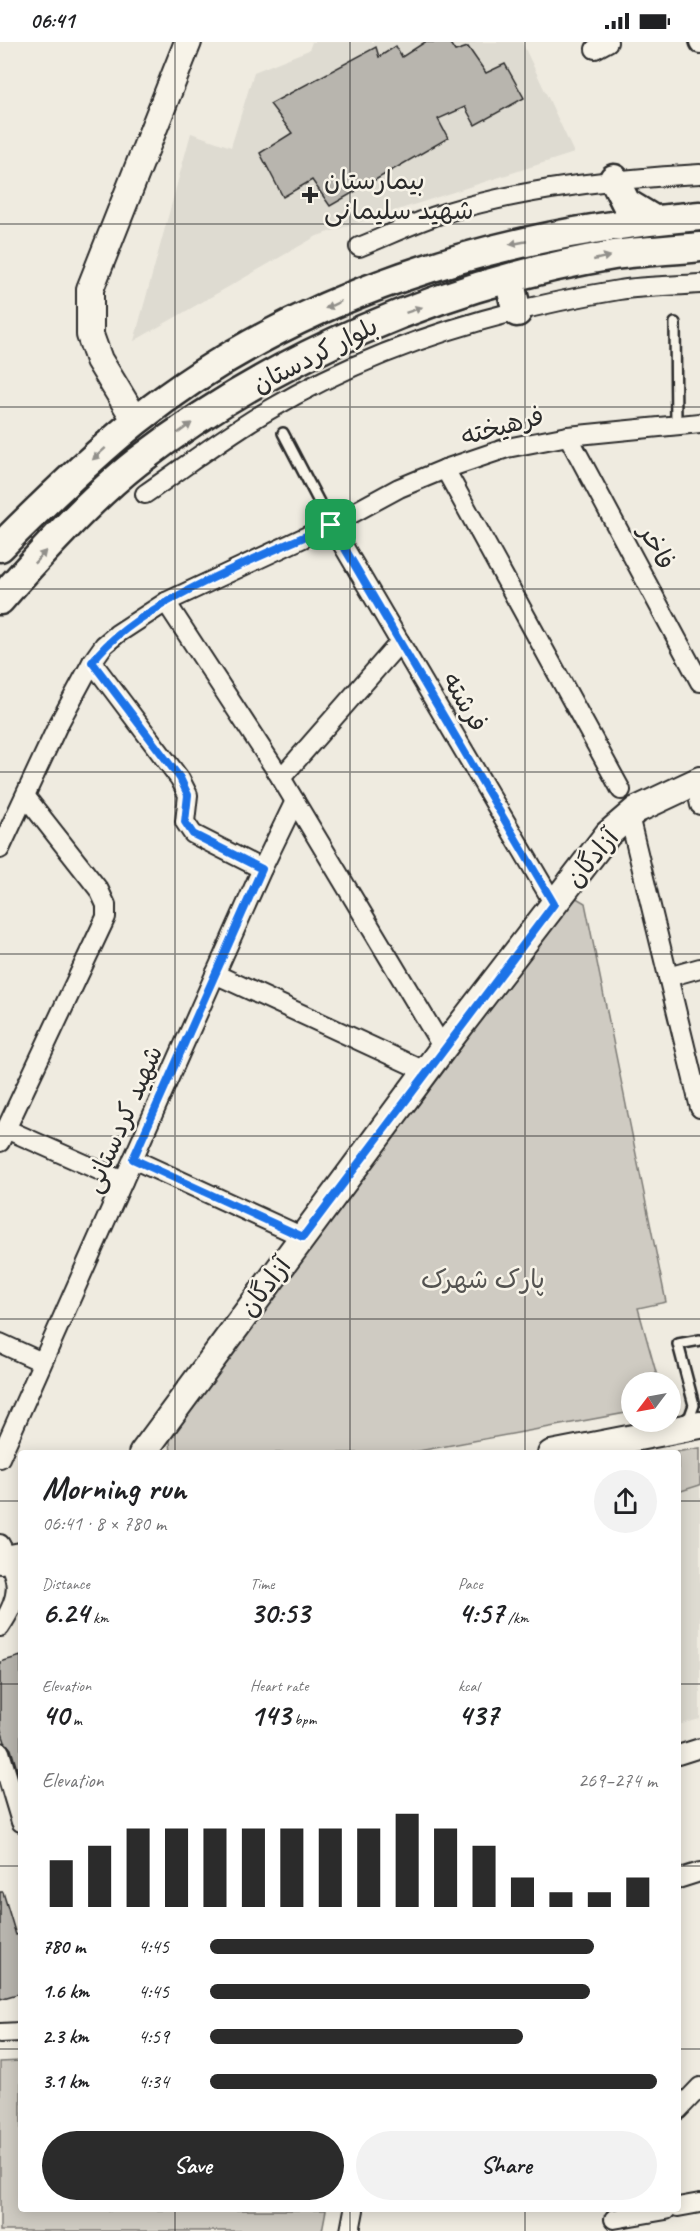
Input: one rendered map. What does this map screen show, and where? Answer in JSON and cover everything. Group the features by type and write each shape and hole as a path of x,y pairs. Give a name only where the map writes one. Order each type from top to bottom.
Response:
{"main road":[{"path":"614,179 626,203 654,220"},
{"name":"بلوار کردستان","path":"0,548 46,501 136,421 186,385 271,334 362,292 433,265 512,244 654,220 700,216"},
{"name":"بلوار کردستان","path":"0,600 70,525 135,464 204,414 287,366 378,322 509,279 614,255 700,248"},
{"path":"509,279 518,312"}],"street":[{"path":"136,421 99,360 90,335 90,289 188,42"},
{"path":"359,247 442,213 519,194 614,179 700,174"},
{"path":"145,494 268,410 333,375 403,344 518,312 620,290 700,284"},
{"name":"فرهیخته","path":"0,849 57,728 92,662 104,645 117,634 166,602 331,525 399,488 445,469 507,448 568,436 700,423"},
{"name":"فاخر","path":"568,436 700,682"},
{"path":"445,469 621,790"},
{"name":"فرشته","path":"331,525 554,904"},
{"path":"166,602 281,778 443,1048"},
{"path":"281,778 400,642"},
{"path":"92,662 180,778 188,795 185,822 193,834 262,869"},
{"name":"آزادگان","path":"145,1450 443,1048 608,834 629,816 698,789"},
{"path":"26,797 99,890 106,905 106,917 3,1136 123,1181"},
{"name":"شهید کردستانی","path":"0,1458 262,869 295,801"},
{"path":"629,816 668,977 694,1059 700,1108"},
{"path":"668,977 700,968"},
{"path":"215,974 427,1072"},
{"path":"0,1097 17,1104"},
{"path":"133,1159 303,1237"},
{"path":"0,1343 42,1362"},
{"path":"681,1429 700,1425"},
{"path":"574,1450 663,1432"},
{"path":"0,1627 15,1605 16,1583 7,1555"},
{"path":"681,1754 700,1748"},
{"path":"0,1752 18,1812"},
{"path":"681,1878 700,1872"},
{"path":"0,2033 18,2032"},
{"path":"681,2107 700,2087"},
{"path":"681,2206 700,2203"},
{"path":"351,2231 354,2212"},
{"path":"615,2220 656,2212"}],"lane":[{"path":"675,323 676,425"},
{"path":"284,433 331,525"},
{"path":"681,1422 690,1416 694,1405 678,1344 700,1340"}],"shaded area":[{"name":"بیمارستان شهید سلیمانی","path":"312,42 522,42 574,153 317,236 134,341 191,133 231,147 254,72 309,50"},
{"path":"700,1485 700,1719 681,1724 681,1490"}],"green space":[{"name":"پارک شهرک","path":"573,896 585,903 666,1302 638,1308 656,1372 621,1372 621,1414 424,1450 171,1450 169,1429 438,1079"},
{"path":"700,1448 700,1485 681,1491 681,1451"},
{"path":"18,2061 18,2212 326,2212 322,2231 0,2231 0,2062"}],"building":[{"path":"425,42 449,42 455,51 468,47 486,73 505,64 524,98 475,125 465,107 438,119 448,138 330,206 312,180 283,197 260,153 292,133 270,104 376,47 379,57 396,46 402,57"},
{"path":"18,1657 18,1773 11,1749 5,1742 0,1727 0,1662"},
{"path":"0,1892 3,1892 16,1935 18,1935 18,1994 0,1999"}],"place":[{"name":"بیمارستان شهید سلیمانی","path":"310,195"}],"route":[{"path":"331,525 554,904 443,1048 303,1237 133,1159 262,869 193,834 185,822 188,795 180,778 92,662 104,645 117,634 166,602 331,525"}]}
